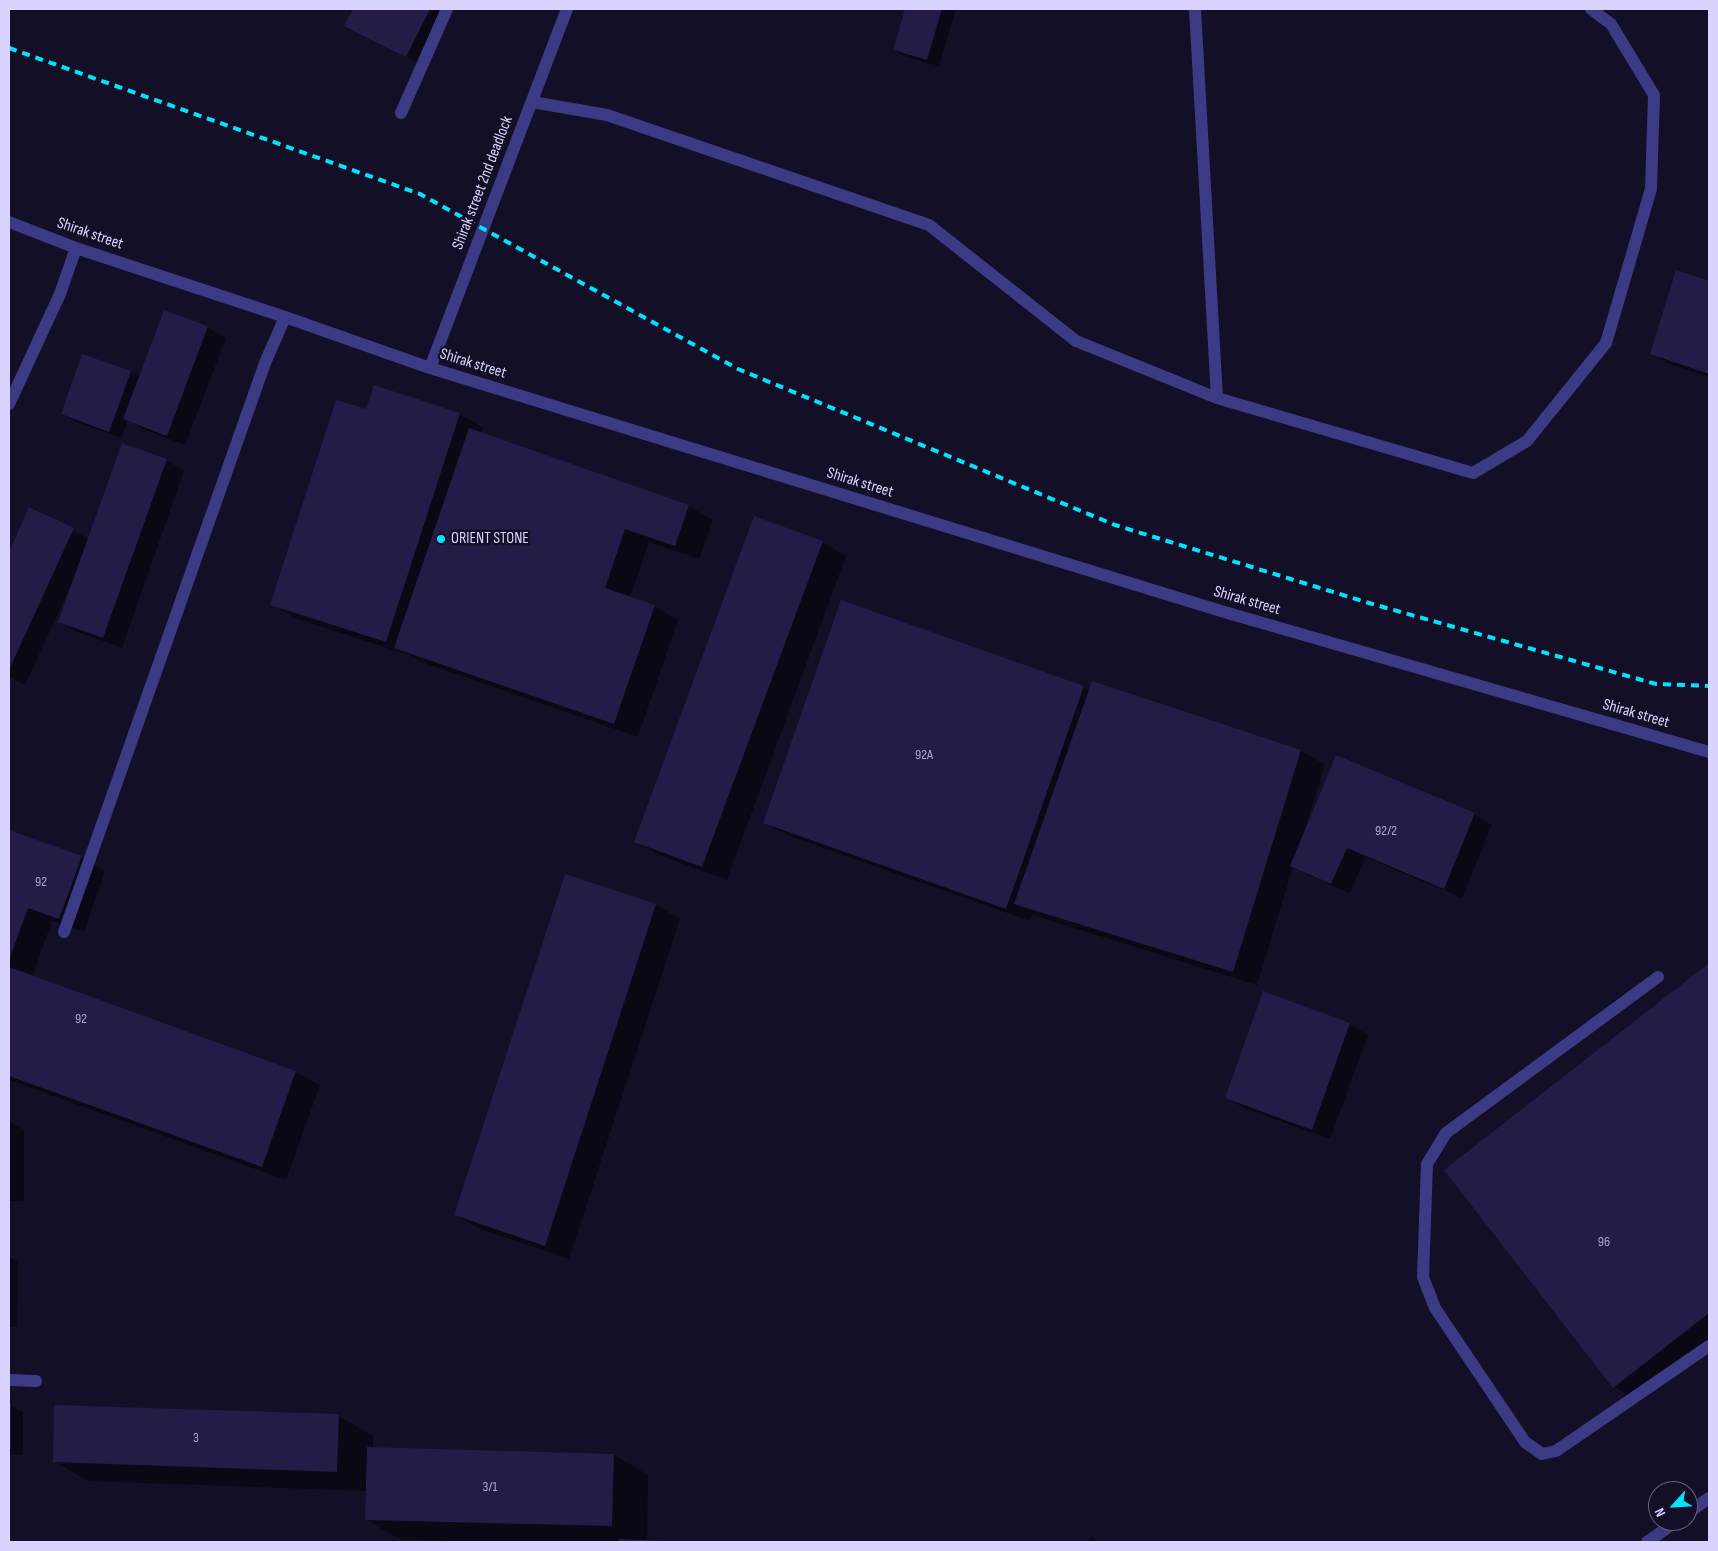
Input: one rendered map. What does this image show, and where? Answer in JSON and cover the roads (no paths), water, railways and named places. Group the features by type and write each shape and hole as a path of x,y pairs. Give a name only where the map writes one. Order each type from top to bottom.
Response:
{"street":[{"path":"401,113 447,9"},
{"name":"Shirak street 2nd deadlock","path":"430,368 567,9"},
{"path":"1195,9 1217,398"},
{"path":"532,102 607,115 929,225 1076,341 1217,398 1473,472 1527,441 1606,343 1651,189 1654,95 1611,24 1591,9"},
{"name":"Shirak street","path":"9,222 76,248 285,317 430,368 1221,611 1709,752"},
{"path":"9,404 60,294 76,248"},
{"path":"64,932 265,363 285,317"},
{"path":"1658,977 1446,1133 1427,1164 1423,1278 1434,1308 1450,1332 1525,1442 1542,1454 1556,1451 1709,1346"},
{"path":"9,1380 36,1381"},
{"path":"1698,1506 1709,1498"},
{"path":"1647,1542 1663,1531"}],"railway":[{"path":"9,48 420,194 738,369 1115,525 1369,603 1656,684 1709,686"}],"place":[{"name":"ORIENT STONE","path":"441,539"}]}
